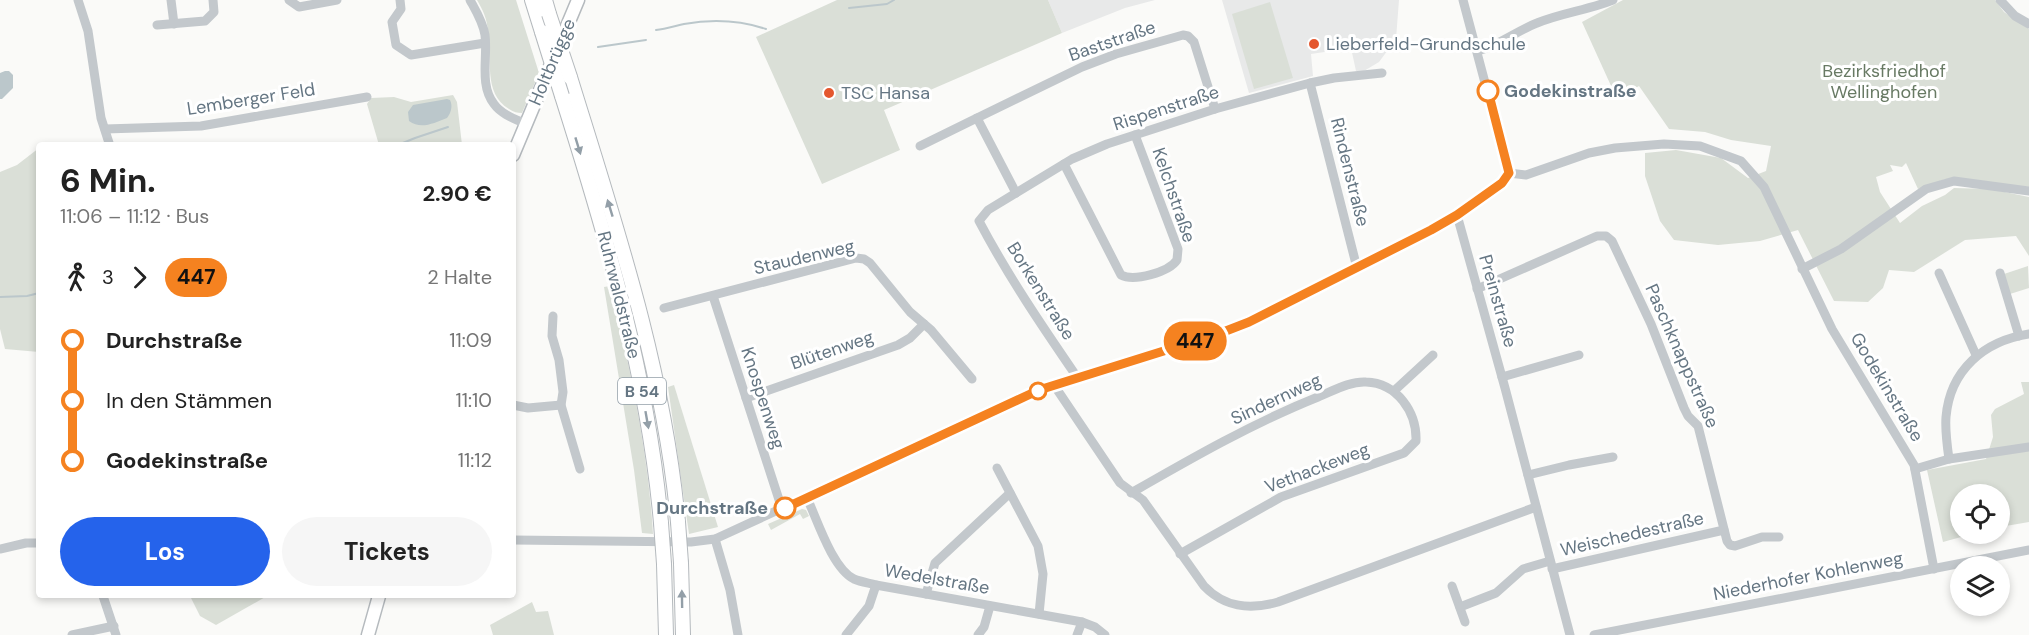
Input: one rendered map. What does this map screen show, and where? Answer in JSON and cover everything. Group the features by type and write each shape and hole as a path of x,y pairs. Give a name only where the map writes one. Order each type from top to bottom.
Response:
{"highway":[{"name":"Ruhrwaldstraße","path":"532,0 605,234 622,298 646,412 661,523 666,635"},
{"name":"Ruhrwaldstraße","path":"545,0 627,264 647,337 667,442 678,522 682,635"}],"main road":[{"name":"Holtbrügge","path":"516,148 578,0"},
{"path":"368,635 378,598"}],"street":[{"path":"78,0 88,31 109,142"},
{"path":"171,0 174,24"},
{"path":"158,25 205,21 214,12 213,0"},
{"path":"289,0 299,7 338,0"},
{"path":"399,0 401,9 392,22 396,45 411,55 486,43"},
{"path":"470,0 482,22 486,43 486,79 490,98 501,111 526,124"},
{"path":"516,540 691,542 715,538 1054,385 1218,334 1249,322 1457,215 1502,183 1509,173 1463,0"},
{"path":"1477,51 1499,44 1534,24 1613,0"},
{"path":"2000,0 2015,16 2029,24"},
{"name":"Baststraße","path":"920,146 1082,67 1116,54 1183,35 1188,36 1194,42 1215,109"},
{"name":"Rispenstraße","path":"979,221 988,210 1064,164 1096,148 1215,109 1310,83 1382,73"},
{"name":"Rindenstraße","path":"1310,83 1357,268"},
{"name":"Lemberger Feld","path":"105,129 201,126 367,97"},
{"path":"977,118 1016,193"},
{"name":"Kelchstraße","path":"1064,164 1121,275 1133,279 1170,267 1177,260 1178,249 1135,135"},
{"name":"Godekinstraße","path":"1509,173 1526,175 1589,153 1615,148 1669,144 1701,146 1742,161 1764,187 1832,329 1886,416 1915,469 1934,569"},
{"path":"1802,269 1849,244 1926,189 1954,181 2029,191"},
{"name":"Preinstraße","path":"1457,215 1570,635"},
{"name":"Borkenstraße","path":"979,221 1018,290 1077,377"},
{"name":"Paschknappstraße","path":"1477,289 1597,236 1605,236 1612,241 1631,280 1688,416 1698,426 1724,530"},
{"name":"Staudenweg","path":"664,308 856,258 864,259 870,263 910,312 931,330 972,379"},
{"path":"1939,273 1976,355"},
{"path":"2000,273 2019,336"},
{"name":"Knospenweg","path":"713,296 782,509"},
{"path":"553,316 552,336 559,360 561,405 580,470"},
{"name":"Blütenweg","path":"746,398 898,345 910,338 924,324"},
{"path":"1949,459 1946,418 1949,400 1958,378 1976,355 2019,336 2029,334"},
{"path":"1395,390 1432,355"},
{"path":"1502,377 1579,355"},
{"name":"Sindernweg","path":"1131,493 1192,457 1256,424 1347,385 1364,382 1381,384 1395,390"},
{"path":"1054,385 1120,483 1143,500 1212,595 1235,605 1261,606 1536,507"},
{"name":"Vethackeweg","path":"1180,554 1281,497 1404,453 1416,441 1416,429 1395,390"},
{"path":"516,406 528,408 561,405"},
{"path":"1915,469 1949,459 2029,447"},
{"path":"1528,475 1613,458"},
{"path":"997,468 1038,546 1043,574 1039,614"},
{"path":"926,594 935,563 1010,493"},
{"name":"Wedelstraße","path":"807,498 840,567 853,578 876,585 1082,622 1095,627 1105,635"},
{"name":"Weischedestraße","path":"1460,607 1496,593 1523,569 1724,530 1727,541 1730,545 1735,546 1762,537 1779,537"},
{"path":"715,538 730,590 738,635"},
{"path":"0,549 36,543"},
{"name":"Niederhofer Kohlenweg","path":"1594,635 2029,550"},
{"path":"846,635 869,606 876,585"},
{"path":"1452,586 1465,622"},
{"path":"72,635 115,631 104,598"},
{"path":"978,635 984,627 990,606"},
{"path":"1077,635 1082,622"}],"shaded area":[{"path":"1048,0 1155,0 1125,8 1062,33"},
{"name":"Lieberfeld-Grundschule","path":"1222,0 1399,0 1396,39 1379,62 1364,71 1356,71 1351,48 1311,54 1313,76 1249,93"},
{"path":"5,71 13,75 13,88 0,99 0,73"},
{"path":"450,100 451,107 447,118 423,125 409,121 408,112 413,105"}],"green space":[{"path":"477,0 516,0 539,73 522,113 509,109 495,94 490,74 487,22"},
{"path":"837,0 1048,0 1062,33 884,110 900,150 822,184 756,37"},
{"name":"Bezirksfriedhof Wellinghofen","path":"1623,0 1995,0 2004,12 2029,29 2029,187 1946,179 1918,189 1906,163 1902,167 1890,165 1893,171 1876,177 1880,192 1900,223 1922,206 1954,188 1990,189 2029,197 2029,256 2016,236 1965,240 1914,272 1889,270 1883,288 1868,302 1834,301 1798,230 1760,241 1718,245 1674,240 1660,221 1645,176 1645,153 1676,150 1721,158 1748,178 1766,171 1771,146 1731,140 1705,132 1669,129 1639,86 1617,99 1582,22"},
{"path":"1270,2 1293,78 1254,89 1232,14"},
{"path":"453,95 457,102 462,142 378,142 367,104 371,98 394,97 411,102"},
{"path":"36,150 36,352 5,349 0,329 0,172 17,165"},
{"path":"2028,266 2029,288 2010,294 2004,274"},
{"path":"610,286 637,409 647,471 653,534 642,533 604,287"},
{"path":"2021,382 2029,382 2029,522 2010,525 2010,484 1950,484 1950,540 1943,542 1927,470 1986,459 1993,437 1991,415 1995,409 2024,394"},
{"path":"674,385 718,527 689,534 668,387"},
{"path":"802,509 806,510 809,516 803,519 800,514 771,530 768,524"},
{"path":"191,598 263,598 216,625 200,616"},
{"path":"532,602 536,612 548,611 554,635 493,635 490,625"}],"waterway":[{"path":"849,8 887,4 894,0"},
{"path":"656,30 694,22 715,21 736,22 766,29"},
{"path":"598,47 646,40"},
{"path":"405,142 448,127"},
{"path":"0,297 36,294"}],"bus line":[{"name":"447","path":"785,508 1039,390 1218,334 1249,322 1457,215 1502,183 1509,173 1488,91"}],"place":[{"name":"Lieberfeld-Grundschule","path":"1314,44"},
{"name":"Godekinstraße","path":"1488,91"},
{"name":"TSC Hansa","path":"829,93"},
{"name":"Durchstraße","path":"785,508"}]}
